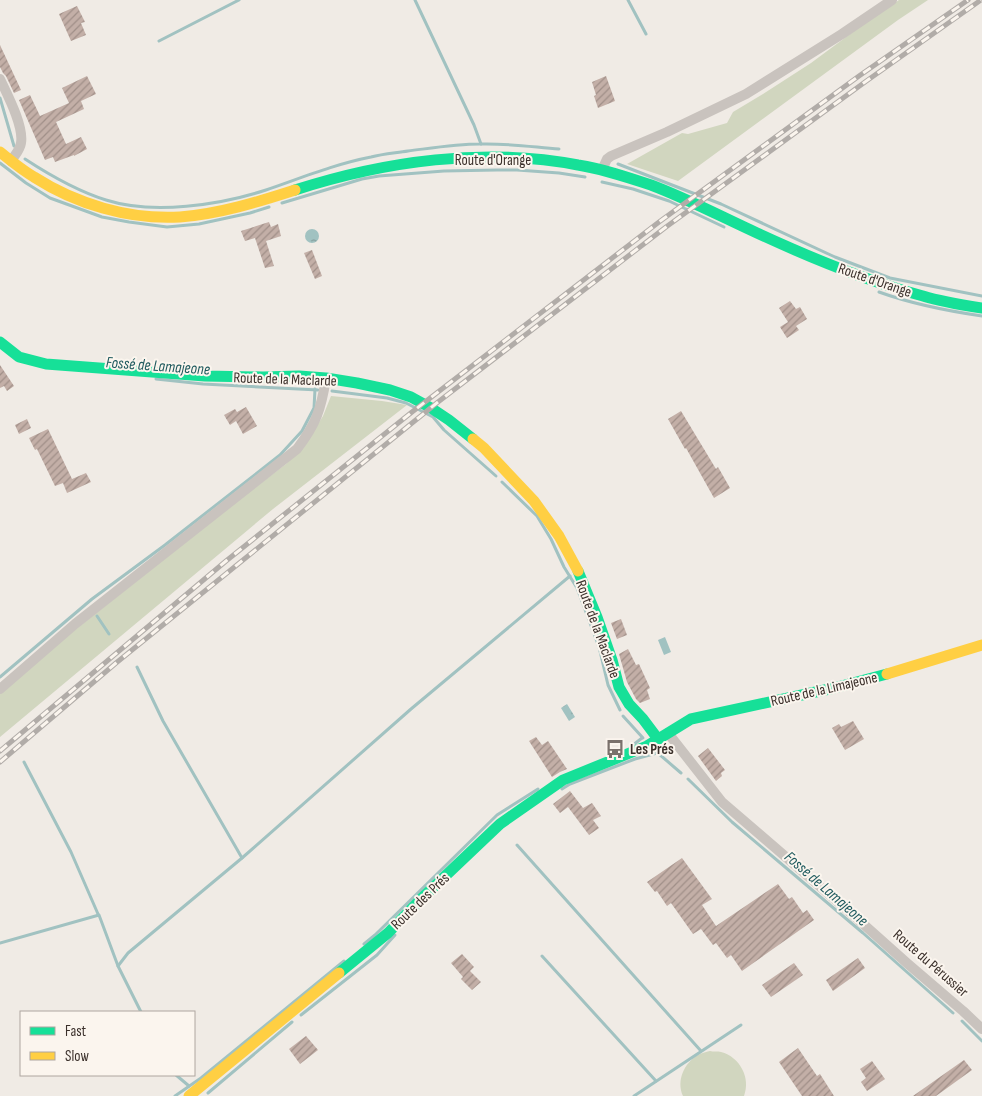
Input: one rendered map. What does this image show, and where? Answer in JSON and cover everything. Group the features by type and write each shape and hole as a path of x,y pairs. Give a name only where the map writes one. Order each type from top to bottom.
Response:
{"street":[{"path":"602,170 607,159 611,156 667,132 746,94 842,34 892,0"},
{"path":"0,79 11,102 21,135 19,149 11,161"},
{"name":"Route d'Orange","path":"0,152 33,176 85,202 146,217 170,217 238,207 338,177 377,168 431,160 512,158 575,164 640,181 702,206 755,232 852,274 912,294 982,308"},
{"name":"Route de la Maclarde","path":"0,342 19,357 46,364 204,376 263,378 299,376 326,378 390,390 411,397 431,408 484,448 534,501 559,536 580,576 597,617 619,687 629,704 663,736"},
{"path":"0,689 75,624 297,450 309,434 318,416 326,378"},
{"name":"Route de la Limajeone","path":"663,736 692,719 834,688 902,670 982,645"},
{"name":"Route du Pérussier","path":"663,736 722,802 982,1029"},
{"name":"Route des Prés","path":"189,1096 388,933 500,824 563,780 648,746 663,736"}],"green space":[{"path":"899,0 928,0 678,181 627,164 682,133 688,134 727,123 733,112 811,63"},
{"path":"331,396 407,405 273,509 0,737 0,693 47,652 286,464 306,443 323,416"},
{"path":"710,1051 728,1055 738,1063 745,1075 746,1089 744,1096 683,1096 680,1084 685,1068 693,1058"}],"water":[{"path":"312,229 317,231 319,236 317,241 312,243 307,241 305,236 307,231"},
{"path":"665,637 671,652 664,655 658,640"},
{"path":"567,704 575,717 569,721 561,708"}],"building":[{"path":"77,6 85,22 81,23 86,35 71,41 59,14"},
{"path":"0,45 21,90 14,93 0,67"},
{"path":"87,76 96,94 81,101 84,109 56,122 66,144 81,137 87,149 74,156 55,162 53,157 45,160 19,100 30,95 40,116 69,103 62,88"},
{"path":"606,76 615,101 598,108 592,82"},
{"path":"269,222 271,227 278,224 281,236 266,241 274,266 265,268 255,238 245,241 241,231"},
{"path":"312,250 322,276 315,279 304,253"},
{"path":"790,301 796,309 800,307 807,319 796,326 799,330 787,338 780,327 788,322 779,308"},
{"path":"0,365 14,386 7,391 4,386 0,388"},
{"path":"246,407 257,426 243,434 236,421 230,425 224,415 235,409 237,412"},
{"path":"681,411 716,469 718,467 730,488 714,498 668,419"},
{"path":"27,419 31,428 19,434 15,425"},
{"path":"48,429 72,479 86,473 91,482 67,493 63,483 55,486 37,449 35,450 29,438"},
{"path":"621,619 627,635 617,639 611,623"},
{"path":"628,649 636,665 639,664 650,688 647,690 650,699 640,703 627,682 619,654"},
{"path":"853,721 864,739 845,750 832,728 839,724 841,727"},
{"path":"536,737 542,745 548,741 567,769 552,777 529,741"},
{"path":"708,748 725,770 716,781 698,756"},
{"path":"570,791 583,808 592,803 601,816 593,820 599,828 589,835 568,807 560,813 553,804"},
{"path":"682,858 712,899 702,905 716,926 778,884 789,899 792,897 803,913 807,910 814,920 742,971 731,955 727,958 716,943 713,945 701,929 693,934 671,903 667,906 657,891 655,892 647,882"},
{"path":"462,954 474,967 470,971 481,982 472,990 461,979 463,977 451,963"},
{"path":"858,958 865,968 833,991 826,980"},
{"path":"794,963 803,975 771,997 762,985"},
{"path":"306,1036 318,1050 300,1064 289,1049"},
{"path":"798,1048 817,1076 820,1074 834,1096 802,1096 779,1062"},
{"path":"964,1060 972,1070 936,1096 913,1096"},
{"path":"872,1061 885,1079 867,1091 861,1082 866,1078 860,1069"}],"waterway":[{"path":"159,41 239,0"},
{"path":"415,0 474,125 481,144"},
{"path":"628,0 646,34"},
{"path":"0,98 14,146"},
{"path":"25,159 64,182 106,200 144,207 165,207 208,204 228,200 266,190 331,167 385,154 471,144 559,149"},
{"path":"0,163 50,198 102,217 129,222 167,227 199,224 269,207"},
{"path":"618,164 721,204 835,257 890,278 982,296"},
{"path":"282,203 362,179 379,176 444,171 517,170 585,177"},
{"path":"602,182 633,189 669,201 724,227"},
{"path":"879,292 930,307 982,316"},
{"name":"Fossé de Lamajeone","path":"156,379 203,384 318,390"},
{"path":"0,677 92,599 165,545 280,455 302,431 314,408 315,389"},
{"name":"Fossé de Lamajeone","path":"332,391 387,398 406,403 433,417 444,430 496,476"},
{"name":"Fossé de Lamajeone","path":"502,482 537,516 577,588 599,647 608,685 620,710"},
{"path":"118,966 128,953 242,858 411,709 570,576"},
{"path":"97,616 109,634"},
{"path":"137,667 163,721 242,858"},
{"name":"Fossé de Lamajeone","path":"623,716 643,738"},
{"path":"633,745 642,738"},
{"name":"Fossé de Lamajeone","path":"652,748 681,773"},
{"path":"562,789 570,784 635,759 657,753"},
{"path":"24,762 71,852 98,914"},
{"name":"Fossé de Lamajeone","path":"688,779 732,822 863,933 953,1013"},
{"path":"364,944 497,815 538,789"},
{"path":"517,845 701,1051"},
{"path":"0,943 99,915 118,966 140,1011"},
{"path":"301,1015 377,955 395,935"},
{"path":"542,956 656,1081"},
{"path":"175,1096 201,1078 344,961"},
{"name":"Fossé de Lamajeone","path":"962,1021 982,1041"},
{"path":"208,1093 292,1022"},
{"path":"634,1096 741,1025"},
{"path":"177,1076 189,1086"}],"railway":[{"path":"0,751 226,561 412,412 659,222 859,76 968,0"},
{"path":"0,762 116,663 438,402 666,227 981,0"}],"traffic: fast":[{"path":"295,190 364,171 435,160 507,157 578,165 606,171 651,185 798,251 860,276 930,298 982,308"},
{"path":"0,342 19,357 46,364 205,376 299,376 357,383 390,390 411,397 449,420 473,439"},
{"path":"578,571 597,617 619,687 629,704 658,739"},
{"path":"339,973 388,933 500,824 563,780 647,746 691,719 834,688 887,674"}],"traffic: slow":[{"path":"0,152 50,187 67,195 104,208 142,216 180,217 209,213 253,203 295,190"},
{"path":"473,439 484,448 534,501 559,536 578,571"},
{"path":"887,674 982,645"},
{"path":"189,1096 339,973"}],"place":[{"name":"Les Prés","path":"615,749"}]}
